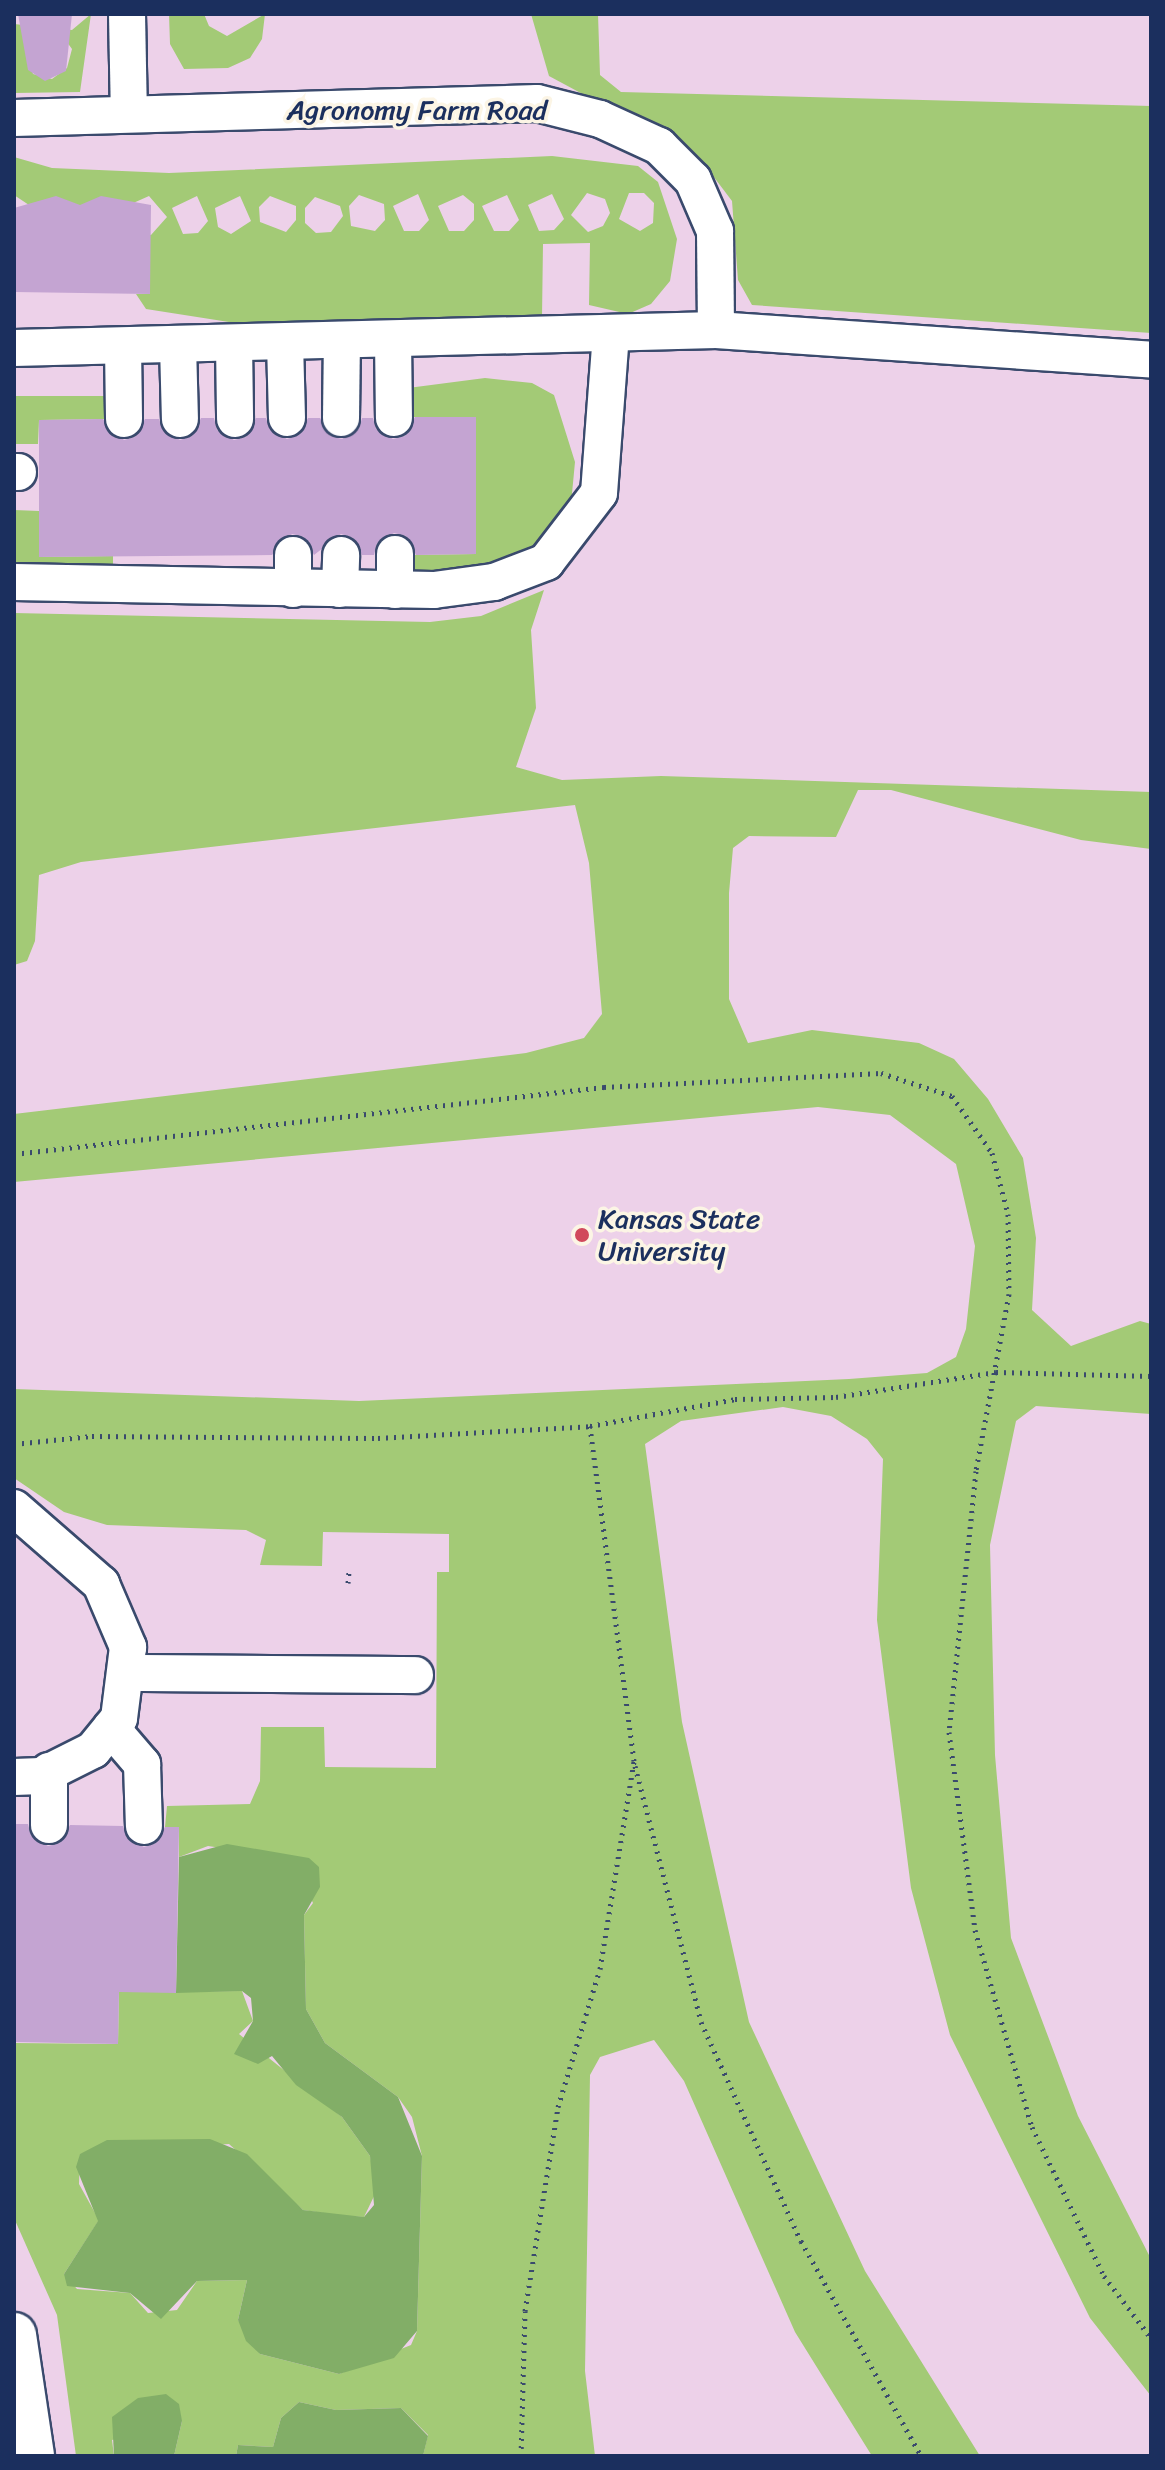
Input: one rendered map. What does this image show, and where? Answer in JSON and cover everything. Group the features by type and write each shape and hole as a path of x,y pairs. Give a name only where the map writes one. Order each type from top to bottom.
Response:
{"street":[{"path":"14,2335 32,2456"}],"lane":[{"path":"127,14 129,114"},
{"name":"Agronomy Farm Road","path":"14,118 537,103 600,119 659,146 693,180 715,231 716,330"},
{"path":"14,348 716,330 1151,360"},
{"path":"14,582 133,571 179,571 395,572 494,582 546,562 578,529 599,493 611,333"},
{"path":"393,339 394,418"},
{"path":"341,418 342,340"},
{"path":"285,342 287,418"},
{"path":"234,343 235,419"},
{"path":"178,345 180,419"},
{"path":"123,346 124,419"},
{"path":"14,1508 101,1584 119,1616 128,1673 111,1728 93,1750 49,1771 14,1777"},
{"path":"128,1673 415,1675"},
{"path":"111,1728 142,1764 144,1826"},
{"path":"49,1771 49,1825"}],"path":[{"path":"14,1154 604,1087 881,1073 952,1096 992,1153 1008,1214 1009,1294 974,1485 949,1732 975,1930 1032,2127 1104,2276 1151,2338"},
{"path":"14,1444 92,1436 378,1438 590,1426 735,1399 836,1397 996,1372 1151,1376"},
{"path":"590,1426 634,1761 701,2022 801,2241 921,2456"},
{"path":"348,1583 349,1571"},
{"path":"521,2456 525,2311 556,2123 600,1969 634,1761"}],"shaded area":[{"name":"Kansas State University","path":"14,14 1151,14 1151,2456 14,2456"}],"green space":[{"path":"91,14 80,92 14,93 14,24 72,30","holes":["61,34 72,49 67,68 52,79 33,74 24,45"]},
{"path":"169,14 204,14 209,26 227,36 265,14 262,39 250,58 228,68 184,69 170,44"},
{"path":"531,14 598,14 600,75 621,92 1151,106 1151,333 752,305 738,280 732,201 698,156 549,76"},
{"path":"552,156 638,166 658,182 677,239 670,281 651,304 628,314 589,305 590,243 543,244 542,318 495,328 229,322 146,309 136,294 150,294 14,236 32,207 14,195 14,157 52,168 169,173","holes":["587,193 605,199 610,213 603,226 588,232 571,215","629,193 644,193 654,203 653,223 640,231 619,219","418,194 429,220 419,231 404,231 393,206","552,194 564,219 554,230 539,231 528,205","359,195 384,204 385,220 375,231 351,226 349,206","463,195 474,204 474,220 464,231 449,231 438,206","507,195 519,220 509,231 494,231 482,206","149,196 167,217 151,235 140,234 131,204","197,196 208,221 198,233 183,234 172,208","240,196 251,221 231,234 218,227 215,208","270,196 296,206 296,220 286,232 260,222 259,207","315,197 340,206 343,216 331,232 316,233 305,223 305,208"]},
{"path":"485,378 532,383 554,395 575,462 571,504 533,558 414,585 410,555 476,554 476,417 409,417 408,388"},
{"path":"14,396 113,396 112,419 39,420 38,444 14,444"},
{"path":"14,510 39,511 40,557 113,556 113,576 14,576"},
{"path":"544,590 531,630 536,708 516,767 562,780 661,776 1151,792 1151,849 1081,840 891,790 858,790 836,837 749,836 733,848 729,893 729,999 748,1043 812,1030 919,1043 954,1059 988,1099 1023,1158 1036,1238 1032,1310 1071,1346 1140,1321 1151,1324 1151,1414 1036,1406 1016,1421 990,1545 995,1755 1011,1938 1078,2116 1151,2259 1151,2396 1090,2318 950,2035 911,1888 877,1620 883,1459 867,1439 831,1416 783,1407 681,1421 645,1444 682,1722 749,2022 865,2271 980,2456 872,2456 795,2332 684,2081 654,2040 600,2057 590,2075 585,2371 595,2456 423,2456 428,2435 401,2408 336,2410 299,2402 281,2418 273,2447 238,2445 236,2456 174,2456 182,2421 112,2440 114,2456 76,2456 57,2315 14,2218 14,2043 118,2044 119,1992 242,1991 253,2021 239,2034 342,2117 370,2156 377,2190 364,2217 343,2216 303,2210 229,2144 80,2154 79,2184 99,2220 64,2274 77,2289 130,2293 148,2313 177,2310 197,2281 247,2280 238,2320 260,2354 339,2374 411,2345 417,2331 422,2156 412,2117 398,2097 325,2043 306,2009 304,1915 313,1903 291,1858 208,1846 179,1857 179,1827 165,1827 167,1806 250,1804 260,1781 261,1727 324,1727 325,1767 436,1768 437,1572 449,1572 449,1534 323,1532 322,1566 260,1565 266,1540 246,1530 107,1525 64,1512 14,1478 14,1389 359,1401 849,1379 927,1373 956,1357 966,1329 975,1246 956,1164 890,1115 818,1107 14,1182 14,1114 526,1053 584,1038 602,1014 589,863 575,805 81,862 39,875 35,941 27,961 14,965 14,613 430,622 481,616"},
{"path":"227,1844 309,1858 319,1867 320,1887 304,1915 306,2009 325,2043 398,2097 422,2156 417,2331 394,2358 339,2374 260,2354 246,2341 238,2320 247,2280 197,2281 161,2319 130,2293 67,2286 64,2274 98,2221 76,2167 80,2154 107,2140 210,2139 247,2154 303,2210 364,2217 374,2205 370,2156 342,2117 296,2085 272,2056 258,2064 234,2054 253,2021 251,1998 242,1991 176,1993 179,1857"},
{"path":"166,2394 179,2404 182,2421 174,2456 114,2456 112,2417 138,2398"},
{"path":"299,2402 336,2410 401,2408 428,2436 423,2456 236,2456 238,2445 273,2447 281,2418"}],"building":[{"path":"18,14 72,14 66,71 45,81 28,70"},
{"path":"56,196 80,205 101,196 151,205 150,294 14,292 14,208"},
{"path":"415,417 476,417 476,554 416,555 406,536 394,533 377,543 374,555 362,555 353,538 341,534 314,555 304,537 292,534 272,555 39,557 39,420 103,419 124,440 135,437 145,419 159,419 163,431 180,440 192,436 201,418 214,418 217,430 234,440 246,437 256,418 266,418 270,430 287,439 299,435 308,418 320,418 330,436 342,439 359,429 362,418 373,418 376,429 393,439 405,436"},
{"path":"14,1824 28,1824 31,1836 48,1846 60,1843 70,1825 123,1826 127,1838 144,1847 156,1843 165,1827 179,1827 176,1993 119,1992 118,2044 14,2042"}],"place":[{"name":"Kansas State University","path":"582,1235"}]}
